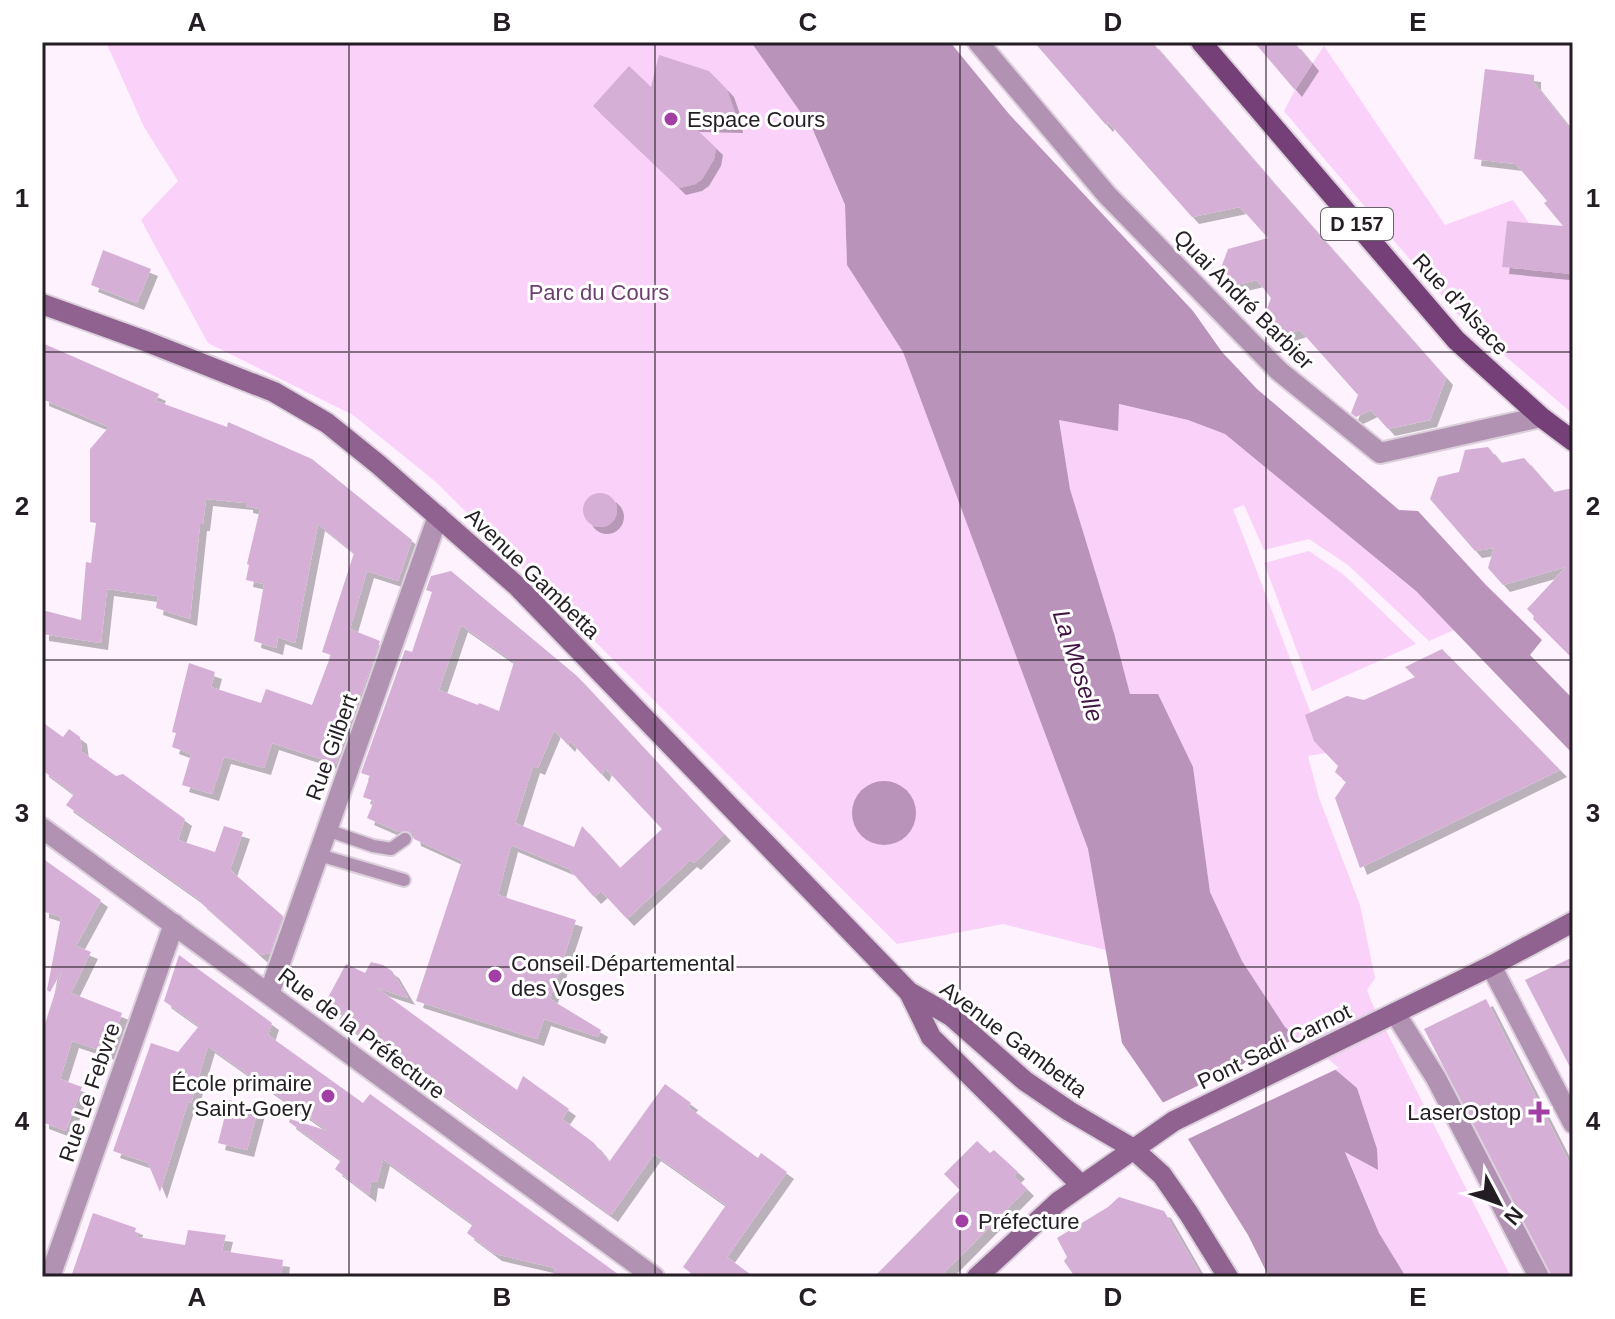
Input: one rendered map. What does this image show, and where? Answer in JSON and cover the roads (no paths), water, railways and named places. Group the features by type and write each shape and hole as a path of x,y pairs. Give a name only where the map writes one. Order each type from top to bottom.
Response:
{"main road":[{"name":"Rue d'Alsace","path":"1201,42 1456,340 1541,417 1573,441"}],"street":[{"name":"Quai André Barbier","path":"978,42 1107,195 1279,371 1380,453 1541,417"},
{"name":"Avenue Gambetta","path":"42,304 274,392 327,423 379,465 517,586 909,992 951,1016 1025,1081 1132,1148 1162,1175 1228,1277"},
{"name":"Rue Gilbert","path":"269,994 438,516"},
{"name":"Rue de la Préfecture","path":"42,828 654,1277"},
{"name":"Pont Sadi Carnot","path":"977,1277 1058,1202 1174,1121 1491,966 1573,922"},
{"name":"Rue Le Febvre","path":"50,1277 174,924"},
{"path":"1491,966 1573,1123"},
{"name":"Avenue Gambetta","path":"909,992 931,1037 1081,1185"},
{"path":"1395,1013 1436,1078 1539,1277"}],"lane":[{"path":"327,830 391,849 405,839"},
{"path":"319,855 404,880"}],"water":[{"name":"La Moselle","path":"751,42 950,42 1009,114 1193,311 1222,352 1257,389 1399,510 1418,511 1542,640 1530,655 1573,699 1573,754 1416,591 1225,434 1188,420 1119,404 1118,431 1059,420 1070,489 1130,694 1158,694 1193,767 1210,892 1242,961 1285,1027 1357,1088 1377,1149 1378,1170 1345,1152 1379,1233 1406,1277 1269,1277 1248,1235 1188,1139 1122,1043 1088,849 903,352 847,265 845,205 813,130"},
{"path":"884,781 907,790 916,813 907,836 884,845 861,836 852,813 861,790"}],"place":[{"name":"Espace Cours","path":"671,119"},
{"name":"Conseil Départemental des Vosges","path":"495,976"},
{"name":"École primaire Saint-Goery","path":"328,1096"},
{"name":"LaserOstop","path":"1539,1112"},
{"name":"Préfecture","path":"962,1221"}],"park label":[{"name":"Parc du Cours","path":"599,292"}]}
